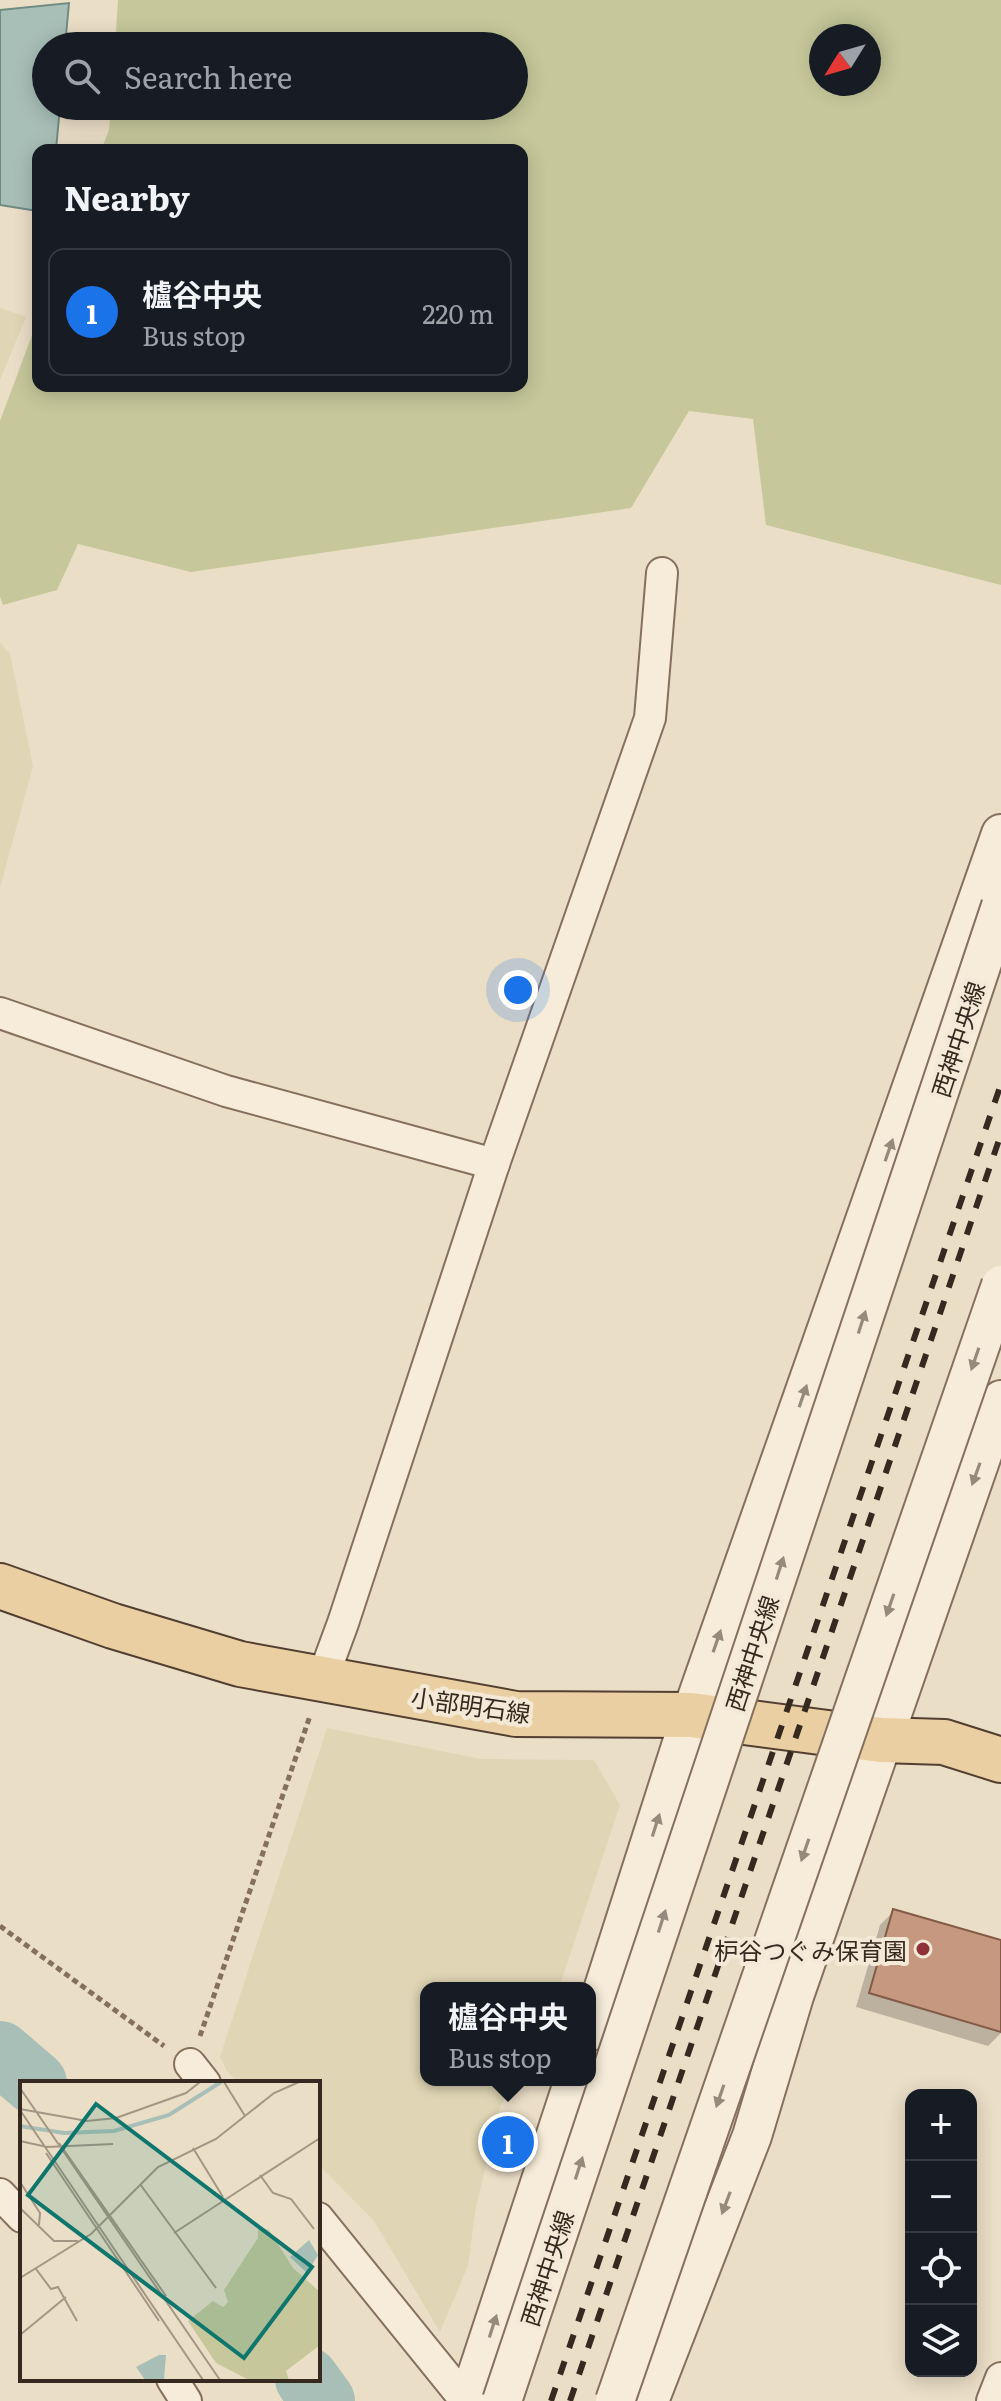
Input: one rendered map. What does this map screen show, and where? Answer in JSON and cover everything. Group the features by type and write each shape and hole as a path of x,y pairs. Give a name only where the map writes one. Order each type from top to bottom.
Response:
{"main road":[{"name":"小部明石線","path":"0,1586 113,1626 240,1664 516,1714 691,1715 881,1740 944,1742 1001,1760"}],"street":[{"path":"322,1680 494,1164 650,718 662,573"},
{"path":"596,2012 691,1715 1001,834"},
{"name":"西神中央線","path":"502,2401 1001,906"},
{"path":"0,1013 226,1091 494,1164"},
{"path":"615,2401 1001,1285"},
{"path":"649,2401 752,2136 794,1996 1001,1400"},
{"path":"469,2401 572,2086"},
{"path":"0,2194 20,2215"},
{"path":"320,2220 469,2401"},
{"path":"992,2401 1001,2378"},
{"path":"173,2381 186,2401"}],"path":[{"path":"0,1926 198,2074 322,1680"}],"shaded area":[{"path":"0,308 26,317 0,380"},
{"path":"0,642 10,654 33,766 0,888"},
{"path":"327,1728 481,1759 594,1760 620,1805 561,1982 420,1982 420,2086 512,2086 500,2107 476,2207 468,2266 440,2332 374,2221 320,2166 320,2081 236,2081 220,2057"}],"green space":[{"path":"118,0 1001,0 1001,585 766,525 753,419 689,411 631,508 191,572 78,544 57,590 3,605 0,597 0,421 32,335 32,392 528,392 528,144 103,144 110,120 528,120 528,32 116,32"}],"water":[{"path":"69,3 66,32 32,32 32,120 59,120 57,144 32,144 32,210 0,205 0,10"}],"building":[{"path":"893,1909 1001,1940 1001,2032 869,1993"}],"waterway":[{"path":"0,2053 33,2081"},
{"path":"308,2381 323,2401"}],"railway":[{"path":"551,2401 1001,1084"},
{"path":"570,2401 1001,1134"}],"place":[{"name":"枦谷つぐみ保育園","path":"923,1949"},
{"name":"櫨谷中央","path":"508,2142"}]}
